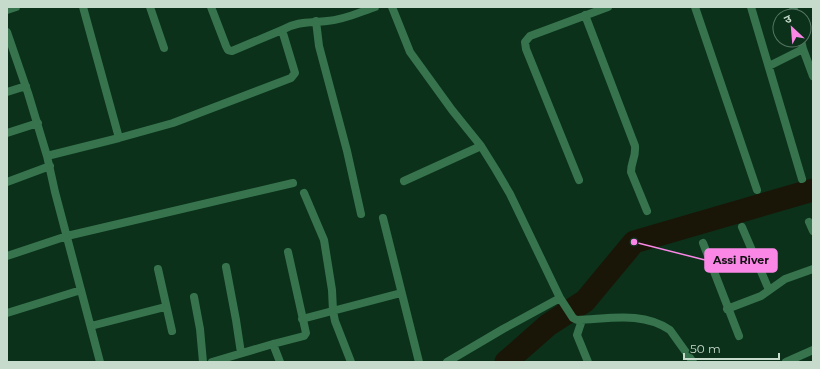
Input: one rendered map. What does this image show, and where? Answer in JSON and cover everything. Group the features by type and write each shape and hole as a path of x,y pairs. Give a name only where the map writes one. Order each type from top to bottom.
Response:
{"street":[{"path":"7,10 16,7"},
{"path":"83,7 119,138"},
{"path":"150,7 164,48"},
{"path":"211,7 226,46 228,50 232,51 282,30 290,25 301,22 337,19 376,7"},
{"path":"392,7 410,52 452,110 481,146 510,194 562,301 573,318 582,320 620,316 632,317 665,326 670,330 693,362"},
{"path":"578,180 526,49 525,42 530,36 608,7"},
{"path":"695,7 757,190"},
{"path":"751,7 802,179"},
{"path":"585,15 635,146 636,154 631,165 631,172 647,211"},
{"path":"316,21 320,46 362,214"},
{"path":"47,156 173,123 291,78 295,73 282,30"},
{"path":"7,32 38,123 100,362"},
{"path":"769,66 803,49 813,76"},
{"path":"7,92 26,86"},
{"path":"7,133 38,123"},
{"path":"404,182 481,146"},
{"path":"7,182 50,166"},
{"path":"7,256 67,236 294,183"},
{"path":"304,193 324,240 335,321 351,362"},
{"path":"383,218 419,362"},
{"path":"809,222 813,231"},
{"path":"742,228 769,290"},
{"path":"703,243 727,310 739,336"},
{"path":"212,362 238,356 273,344 304,336 306,333 288,252"},
{"path":"226,267 236,320 238,356"},
{"path":"158,269 165,307 172,331"},
{"path":"727,310 761,296 785,279 813,269"},
{"path":"7,313 81,290"},
{"path":"302,319 401,293"},
{"path":"194,297 200,329 203,362"},
{"path":"448,362 503,329 562,301"},
{"path":"91,326 165,307"},
{"path":"582,320 577,334 588,362"},
{"path":"273,344 280,362"},
{"path":"786,362 813,350"}],"waterway":[{"path":"506,362 548,325 585,301 634,242 813,190"}],"place":[{"name":"Assi River","path":"634,242"}]}
